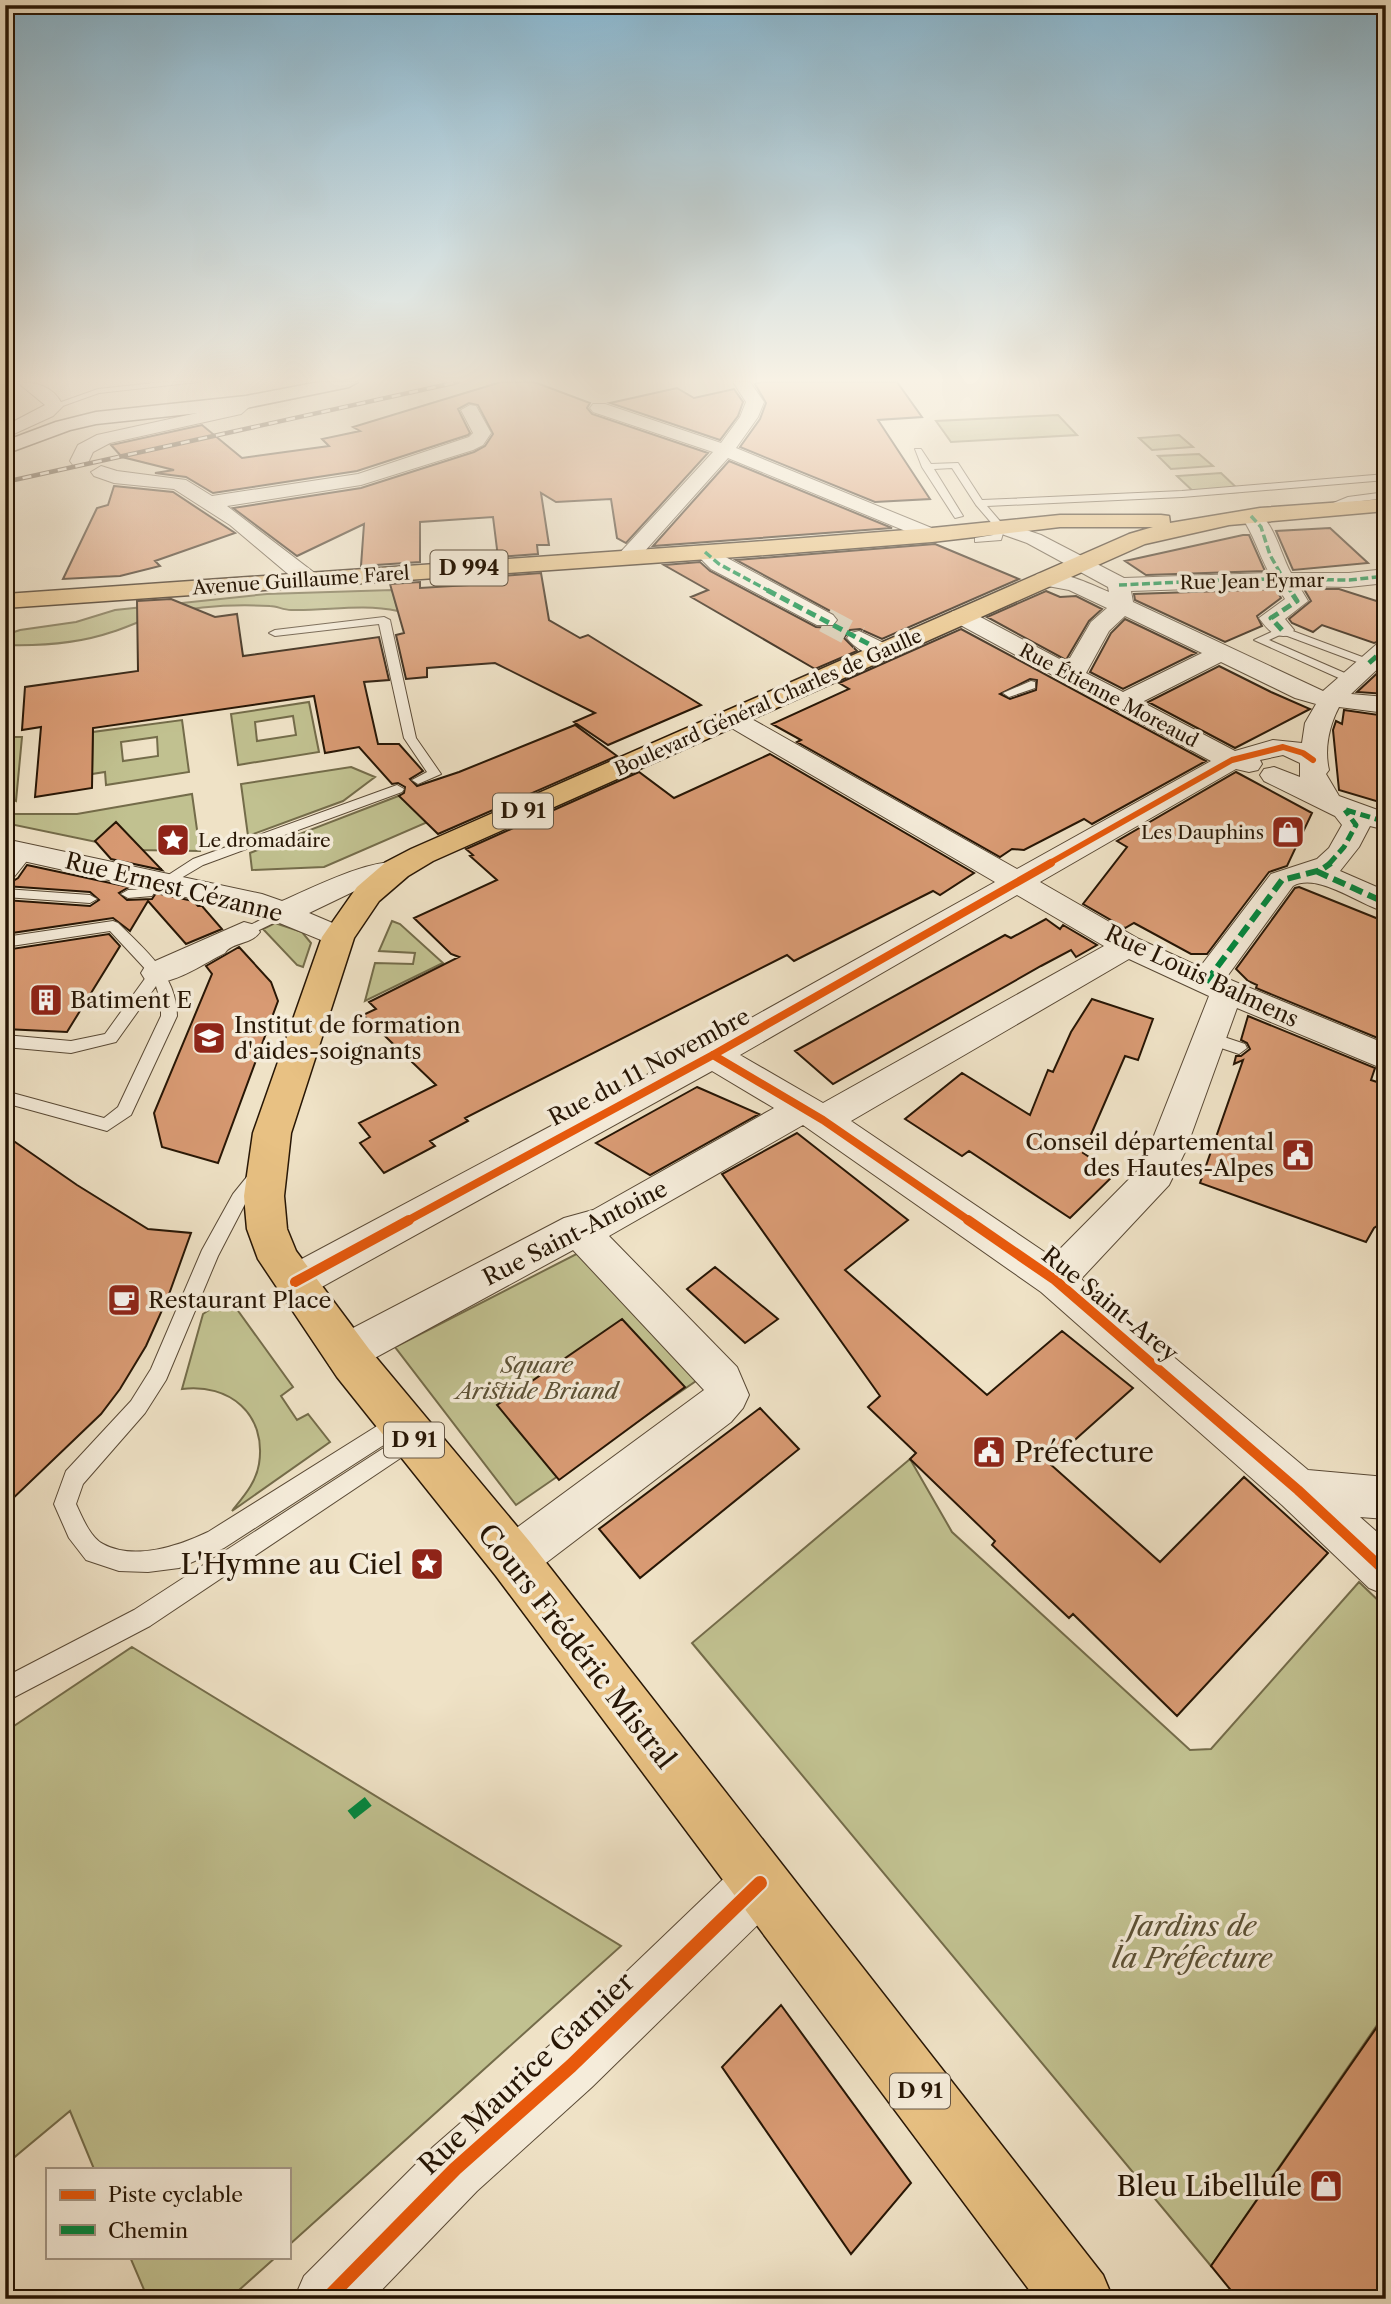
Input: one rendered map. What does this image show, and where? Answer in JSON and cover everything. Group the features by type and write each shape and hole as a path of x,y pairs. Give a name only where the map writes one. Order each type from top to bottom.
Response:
{"main road":[{"name":"D 994","path":"932,535 1060,521 1240,517 1386,505"},
{"name":"Boulevard Général Charles de Gaulle","path":"338,937 368,894 397,869 435,850 1082,562 1161,531 1240,517"},
{"path":"932,535 979,540 1020,554 1038,569 1045,579"},
{"name":"Avenue Guillaume Farel","path":"5,601 932,535"},
{"name":"Cours Frédéric Mistral","path":"338,937 272,1133 264,1196 267,1229 279,1259 345,1353 513,1559 1079,2299"}],"street":[{"path":"187,490 237,521 307,579"},
{"path":"208,503 294,490"},
{"path":"627,557 688,490"},
{"path":"821,490 932,535"},
{"path":"1240,517 1261,527 1270,555 1297,601 1271,618 1282,630"},
{"path":"1000,527 1110,577 1120,596"},
{"path":"705,552 719,564 825,620"},
{"name":"Rue Jean Eymar","path":"1120,596 1285,579 1349,580 1386,576"},
{"path":"1045,579 1120,596 1221,653 1304,692 1331,699 1383,706"},
{"path":"1064,673 1120,596"},
{"name":"Rue Étienne Moreaud","path":"961,616 1123,702 1259,760 1336,805 1386,822"},
{"path":"859,638 882,651"},
{"path":"1123,702 1221,653"},
{"path":"1055,1280 1156,1175 1224,1043 1217,986 1282,880 1291,874 1331,866 1354,828 1355,822 1336,805 1313,767 1318,723 1331,699 1368,664"},
{"name":"Rue Louis Balmens","path":"732,718 1128,946 1386,1058"},
{"name":"Rue du 11 Novembre","path":"295,1282 713,1055 1019,883 1259,760 1318,723"},
{"path":"1259,760 1300,778 1313,767"},
{"name":"Rue Ernest Cézanne","path":"16,850 156,887 285,912 338,937"},
{"path":"285,912 350,881 397,869"},
{"path":"1316,871 1386,903"},
{"path":"157,973 230,939"},
{"name":"Rue Saint-Antoine","path":"345,1353 578,1229 604,1222 813,1114 1128,946"},
{"name":"Rue Saint-Arey","path":"713,1055 813,1114 1055,1280 1298,1490 1386,1572"},
{"path":"513,1559 716,1408 728,1395 722,1380 578,1229"},
{"path":"1298,1490 1386,1498"},
{"name":"Rue Maurice Garnier","path":"327,2299 455,2169 570,2066 760,1883"}],"lane":[{"path":"942,490 958,516"},
{"path":"970,490 1000,527 997,538 979,540"},
{"path":"979,503 1234,490"},
{"path":"1321,510 1350,499 1386,495"},
{"path":"275,633 384,620 410,738 435,774 418,780"},
{"path":"1282,630 1368,664 1260,640 1282,630"},
{"path":"1009,693 1031,685"},
{"path":"128,894 156,887 198,862 397,789"},
{"path":"5,879 16,850"},
{"path":"5,893 90,899"},
{"path":"230,939 285,912"},
{"path":"5,942 113,926 157,973 171,1003 169,1016 125,1111 107,1125 5,1097"},
{"path":"5,1041 71,1047 110,1038 157,973"},
{"path":"267,1165 239,1199 209,1255 159,1374 138,1407 74,1478 65,1504 78,1531 94,1552 119,1560 149,1561 179,1557 216,1540 407,1431"},
{"path":"5,1690 142,1618 407,1431"}],"green space":[{"path":"1191,490 1238,490 1241,492 1197,495"},
{"path":"392,590 398,611 358,607 291,610 270,606 216,606 163,614 87,639 5,645 5,635 20,630 76,622 115,610 267,594"},
{"path":"309,702 319,752 238,765 231,714","holes":["293,716 296,735 257,741 255,722"]},
{"path":"182,720 189,772 106,785 105,772 92,774 93,732","holes":["157,737 158,756 123,761 121,742"]},
{"path":"5,734 8,737 22,737 16,801 5,796"},
{"path":"351,767 375,777 343,801 248,836 241,784"},
{"path":"192,794 200,851 135,850 5,823 5,814 77,814"},
{"path":"401,795 430,821 324,867 252,870 250,853"},
{"path":"392,921 400,924 443,963 365,1001 375,963 413,964 415,953 379,951"},
{"path":"275,923 302,932 311,943 303,967 297,965 263,929"},
{"name":"Square Aristide Briand","path":"596,1244 696,1381 516,1505 395,1347"},
{"path":"225,1299 231,1301 293,1387 281,1396 297,1420 308,1414 330,1442 232,1511 257,1471 260,1446 257,1430 251,1417 229,1397 199,1388 182,1389 203,1314"},
{"name":"Jardins de la Préfecture","path":"910,1459 952,1532 1190,1750 1211,1749 1359,1582 1386,1608 1386,2012 1211,2266 692,1643"},
{"path":"132,1647 621,1946 290,2244 290,2168 94,2168 70,2111 5,2165 5,1732"},
{"path":"130,2258 275,2258 229,2299 148,2299"}],"building":[{"path":"113,490 173,492 235,533 155,561 160,566 120,576 63,579 97,508 108,505"},
{"path":"207,490 236,490 213,493"},
{"path":"351,490 675,490 626,543 617,538 611,499 556,502 541,493 549,545 537,545 538,554 498,557 493,517 420,522 420,562 361,566 364,524 297,556 233,508"},
{"path":"703,490 798,490 892,528 653,546"},
{"path":"844,490 924,490 930,499 875,502"},
{"path":"1330,528 1368,563 1293,570 1276,531"},
{"path":"1249,535 1265,571 1146,575 1125,561"},
{"path":"935,544 1019,579 882,639 860,629 850,630 844,638 857,651 815,669 691,597 708,590 664,565 700,562 710,571 816,627 833,628 840,620 834,613 736,560"},
{"path":"541,573 549,620 580,638 588,635 701,705 608,745 574,722 595,713 495,663 427,668 427,677 406,679 396,635 404,633 390,584 420,582 420,588 502,583 501,576"},
{"path":"1276,589 1281,598 1257,616 1262,626 1225,642 1135,600 1134,594"},
{"path":"1304,589 1339,589 1386,604 1386,639 1374,643 1322,625 1313,632 1292,623 1289,619 1311,601"},
{"path":"1046,591 1060,597 1076,596 1102,609 1089,621 1066,660 987,617"},
{"path":"171,599 215,617 237,614 243,656 379,637 389,680 364,682 378,744 399,744 423,771 410,779 417,786 575,725 617,756 438,834 399,796 404,793 405,787 398,783 392,784 359,747 325,753 314,696 93,728 92,788 35,797 41,727 22,730 25,687 138,671 137,601"},
{"path":"1125,619 1196,653 1123,689 1090,672 1111,633"},
{"path":"961,629 1206,761 1092,824 1084,819 1024,850 1012,849 1000,857 797,742 801,740 772,724 849,689 839,683","holes":["1030,679 1037,680 1036,690 1010,699 1000,694"]},
{"path":"1386,665 1386,694 1357,692"},
{"path":"1219,666 1310,709 1235,748 1148,702"},
{"path":"1344,710 1386,716 1386,804 1339,790 1333,730 1336,721 1342,724"},
{"path":"770,754 974,873 940,895 933,891 794,961 787,955 465,1118 468,1121 430,1141 435,1146 384,1173 360,1143 370,1137 359,1123 436,1085 363,1015 376,1009 369,1002 459,957 451,954 414,918 497,880 470,856 473,855 466,849 639,772 674,798"},
{"path":"1236,772 1312,813 1287,866 1269,872 1207,954 1191,954 1134,923 1125,928 1083,904 1127,847 1117,841"},
{"path":"116,822 162,870 111,859 95,841"},
{"path":"27,865 129,887 119,893 127,900 152,899 156,893 193,901 202,906 222,929 186,944 148,901 130,931 113,918 5,934 5,900 90,906 99,900 90,892 5,886 18,878"},
{"path":"1299,887 1386,922 1385,1041 1256,988 1257,985 1248,981 1236,969 1295,888"},
{"path":"1046,919 1060,929 1063,925 1097,945 1076,957 1071,950 833,1084 795,1051 1005,935 1011,938"},
{"name":"Batiment E","path":"109,934 120,946 67,1032 5,1029 5,950"},
{"path":"239,947 271,982 278,1001 218,1163 162,1147 154,1113 212,974 206,966"},
{"path":"1092,999 1153,1019 1138,1060 1125,1056 1083,1153 1115,1174 1070,1218 969,1151 962,1156 905,1119 962,1073 1030,1115 1048,1070 1053,1072 1071,1032"},
{"name":"Conseil départemental des Hautes-Alpes","path":"1248,1016 1375,1068 1371,1080 1386,1085 1386,1220 1374,1228 1366,1242 1200,1183 1243,1060 1234,1064 1236,1056 1241,1056 1250,1049 1247,1043 1241,1040"},
{"path":"697,1087 759,1114 650,1175 596,1143"},
{"name":"Préfecture","path":"797,1133 908,1220 845,1270 987,1395 1062,1331 1133,1388 1049,1463 1160,1562 1244,1477 1328,1553 1177,1716 1073,1614 1069,1618 992,1545 995,1541 910,1459 916,1453 868,1407 880,1396 722,1174"},
{"path":"5,1135 77,1185 148,1229 191,1233 168,1297 146,1346 120,1389 101,1414 5,1506"},
{"path":"715,1267 778,1319 745,1343 687,1289"},
{"path":"622,1319 685,1387 559,1480 497,1405"},
{"path":"760,1408 799,1449 640,1578 599,1529"},
{"path":"781,2005 911,2183 851,2254 722,2067"},
{"name":"Bleu Libellule","path":"1386,2014 1386,2299 1238,2299 1211,2266"}],"tunnel":[{"path":"825,620 859,638"}],"marked path":[{"path":"1251,516 1261,527 1270,555 1297,601 1271,618 1282,630"},
{"path":"705,552 719,564 882,651"},
{"path":"1119,585 1248,579 1349,580 1386,576"},
{"path":"1369,663 1386,648"},
{"path":"1377,704 1386,708"},
{"path":"1206,982 1282,880 1293,875 1321,870 1339,854 1356,825 1345,810"},
{"path":"1346,810 1386,822"},
{"path":"1316,871 1386,903"},
{"path":"351,1815 375,1796"}],"cycle path":[{"path":"295,1282 713,1055 1232,760 1283,747 1303,753 1313,760"},
{"path":"713,1055 823,1120 1055,1280 1298,1490 1386,1572"},
{"path":"327,2299 455,2169 571,2066 760,1883"}],"place":[{"name":"Les Dauphins","path":"1288,832"},
{"name":"Le dromadaire","path":"173,840"},
{"name":"Batiment E","path":"46,1000"},
{"name":"Institut de formation d'aides-soignants","path":"209,1038"},
{"name":"Conseil départemental des Hautes-Alpes","path":"1298,1155"},
{"name":"Restaurant Place","path":"124,1300"},
{"name":"Préfecture","path":"989,1452"},
{"name":"L'Hymne au Ciel","path":"427,1564"},
{"name":"Bleu Libellule","path":"1326,2186"}]}
